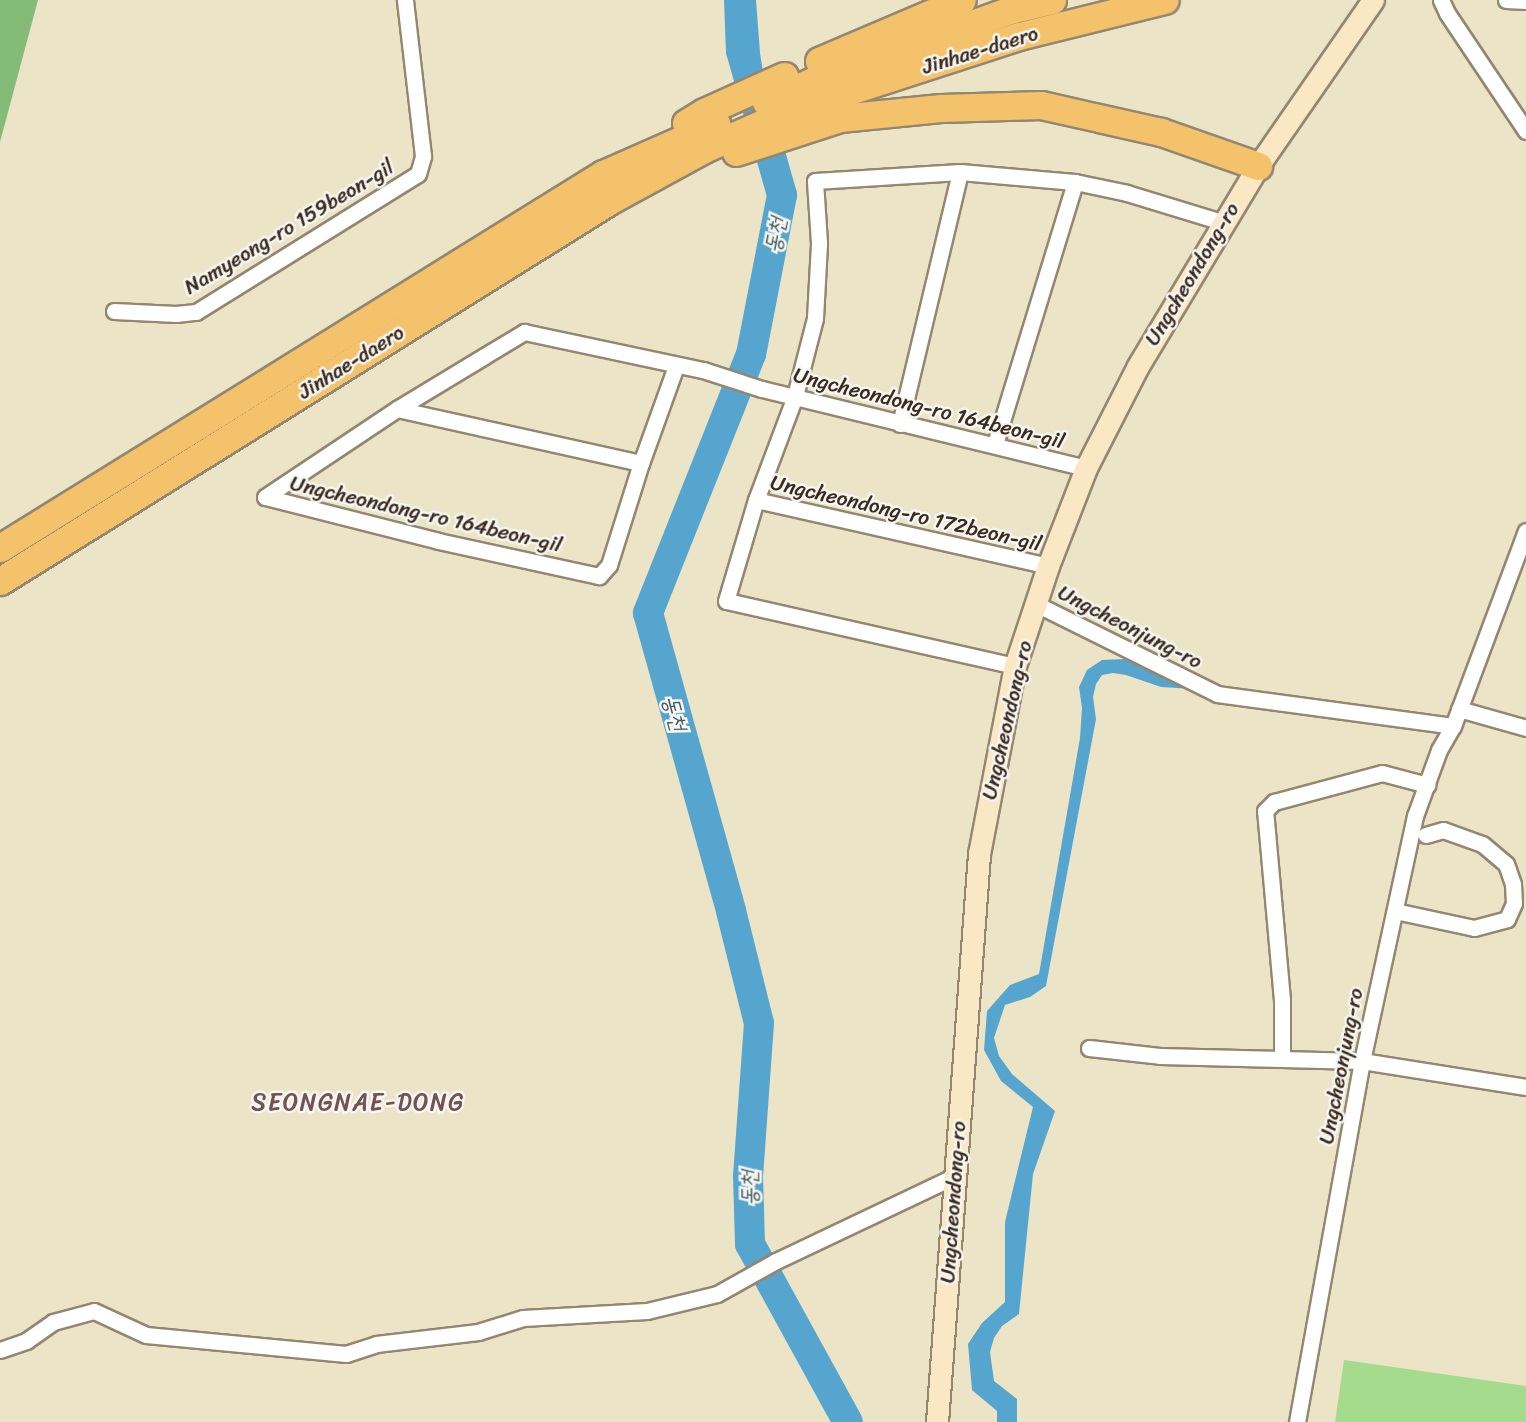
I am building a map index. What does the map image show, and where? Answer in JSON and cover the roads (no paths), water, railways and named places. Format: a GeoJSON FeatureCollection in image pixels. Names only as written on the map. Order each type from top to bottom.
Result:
{"type":"FeatureCollection","features":[{"type":"Feature","properties":{"kind":"highway"},"geometry":{"type":"LineString","coordinates":[[706,138],[810,74],[962,0]]}},
{"type":"Feature","properties":{"kind":"highway","name":"Jinhae-daero"},"geometry":{"type":"LineString","coordinates":[[810,74],[1013,9],[1052,0]]}},
{"type":"Feature","properties":{"kind":"highway","name":"Jinhae-daero"},"geometry":{"type":"LineString","coordinates":[[0,548],[603,174],[1019,36],[1165,0]]}},
{"type":"Feature","properties":{"kind":"highway"},"geometry":{"type":"LineString","coordinates":[[706,138],[791,134],[840,118],[940,108],[1041,105],[1161,132],[1258,166]]}},
{"type":"Feature","properties":{"kind":"highway","name":"Jinhae-daero"},"geometry":{"type":"LineString","coordinates":[[0,581],[609,201],[706,138]]}},
{"type":"Feature","properties":{"kind":"main road","name":"Ungcheondong-ro"},"geometry":{"type":"LineString","coordinates":[[937,1422],[979,854],[1015,666],[1048,566],[1086,468],[1138,366],[1222,222],[1373,0]]}},
{"type":"Feature","properties":{"kind":"street","name":"Namyeong-ro 159beon-gil"},"geometry":{"type":"LineString","coordinates":[[114,311],[176,314],[196,312],[418,174],[423,156],[405,0]]}},
{"type":"Feature","properties":{"kind":"street"},"geometry":{"type":"LineString","coordinates":[[1441,0],[1447,13],[1526,131]]}},
{"type":"Feature","properties":{"kind":"street"},"geometry":{"type":"LineString","coordinates":[[1506,0],[1526,1]]}},
{"type":"Feature","properties":{"kind":"street"},"geometry":{"type":"LineString","coordinates":[[900,424],[960,172],[1075,182],[1127,193],[1222,222]]}},
{"type":"Feature","properties":{"kind":"street","name":"Ungcheondong-ro 172beon-gil"},"geometry":{"type":"LineString","coordinates":[[960,172],[815,181],[819,243],[815,318],[795,396],[756,500],[726,601],[1015,666]]}},
{"type":"Feature","properties":{"kind":"street"},"geometry":{"type":"LineString","coordinates":[[995,444],[1075,182]]}},
{"type":"Feature","properties":{"kind":"street","name":"Ungcheondong-ro 164beon-gil"},"geometry":{"type":"LineString","coordinates":[[676,366],[641,463],[609,565],[599,576],[439,541],[265,497],[397,409],[524,332],[703,370],[762,389],[1086,468]]}},
{"type":"Feature","properties":{"kind":"street"},"geometry":{"type":"LineString","coordinates":[[397,409],[641,463]]}},
{"type":"Feature","properties":{"kind":"street","name":"Ungcheondong-ro 172beon-gil"},"geometry":{"type":"LineString","coordinates":[[756,500],[1048,566]]}},
{"type":"Feature","properties":{"kind":"street","name":"Ungcheonjung-ro"},"geometry":{"type":"LineString","coordinates":[[1297,1422],[1362,1061],[1415,816],[1439,750],[1453,726],[1519,574],[1526,531]]}},
{"type":"Feature","properties":{"kind":"street","name":"Ungcheonjung-ro"},"geometry":{"type":"LineString","coordinates":[[1036,604],[1217,694],[1453,726]]}},
{"type":"Feature","properties":{"kind":"street"},"geometry":{"type":"LineString","coordinates":[[1459,709],[1526,728]]}},
{"type":"Feature","properties":{"kind":"street"},"geometry":{"type":"LineString","coordinates":[[1282,1059],[1282,1000],[1265,811],[1274,802],[1382,773],[1426,785]]}},
{"type":"Feature","properties":{"kind":"street"},"geometry":{"type":"LineString","coordinates":[[1395,911],[1474,928],[1507,919],[1514,903],[1513,884],[1506,864],[1482,844],[1443,830],[1426,835]]}},
{"type":"Feature","properties":{"kind":"street"},"geometry":{"type":"LineString","coordinates":[[1089,1048],[1160,1056],[1362,1061],[1526,1087]]}},
{"type":"Feature","properties":{"kind":"street"},"geometry":{"type":"LineString","coordinates":[[0,1350],[26,1341],[53,1322],[94,1311],[146,1335],[346,1354],[376,1344],[478,1332],[523,1318],[647,1311],[717,1294],[776,1260],[955,1176]]}},
{"type":"Feature","properties":{"kind":"water"},"geometry":{"type":"Polygon","coordinates":[[[739,0],[756,0],[760,53],[782,195],[741,51],[739,0]]]}},
{"type":"Feature","properties":{"kind":"water"},"geometry":{"type":"Polygon","coordinates":[[[1125,659],[1192,689],[1161,687],[1113,673],[1102,675],[1096,684],[1093,697],[1096,719],[1046,986],[1030,997],[1005,1005],[994,1038],[999,1056],[1012,1074],[1055,1111],[1033,1174],[1019,1314],[1002,1326],[994,1338],[990,1352],[994,1381],[1017,1399],[1017,1422],[997,1422],[997,1411],[972,1390],[968,1344],[982,1323],[1005,1302],[1005,1222],[1033,1107],[1001,1081],[984,1050],[987,1011],[1010,985],[1039,974],[1080,738],[1082,708],[1079,687],[1087,670],[1102,660],[1125,659]]]}},
{"type":"Feature","properties":{"kind":"waterway","name":"동천"},"geometry":{"type":"LineString","coordinates":[[739,0],[741,51],[782,195],[751,354],[648,613],[731,911],[759,1023],[748,1176],[750,1244],[848,1422]]}},
{"type":"Feature","properties":{"kind":"district","name":"SEONGNAE-DONG"},"geometry":{"type":"Point","coordinates":[358,1103]}}]}
